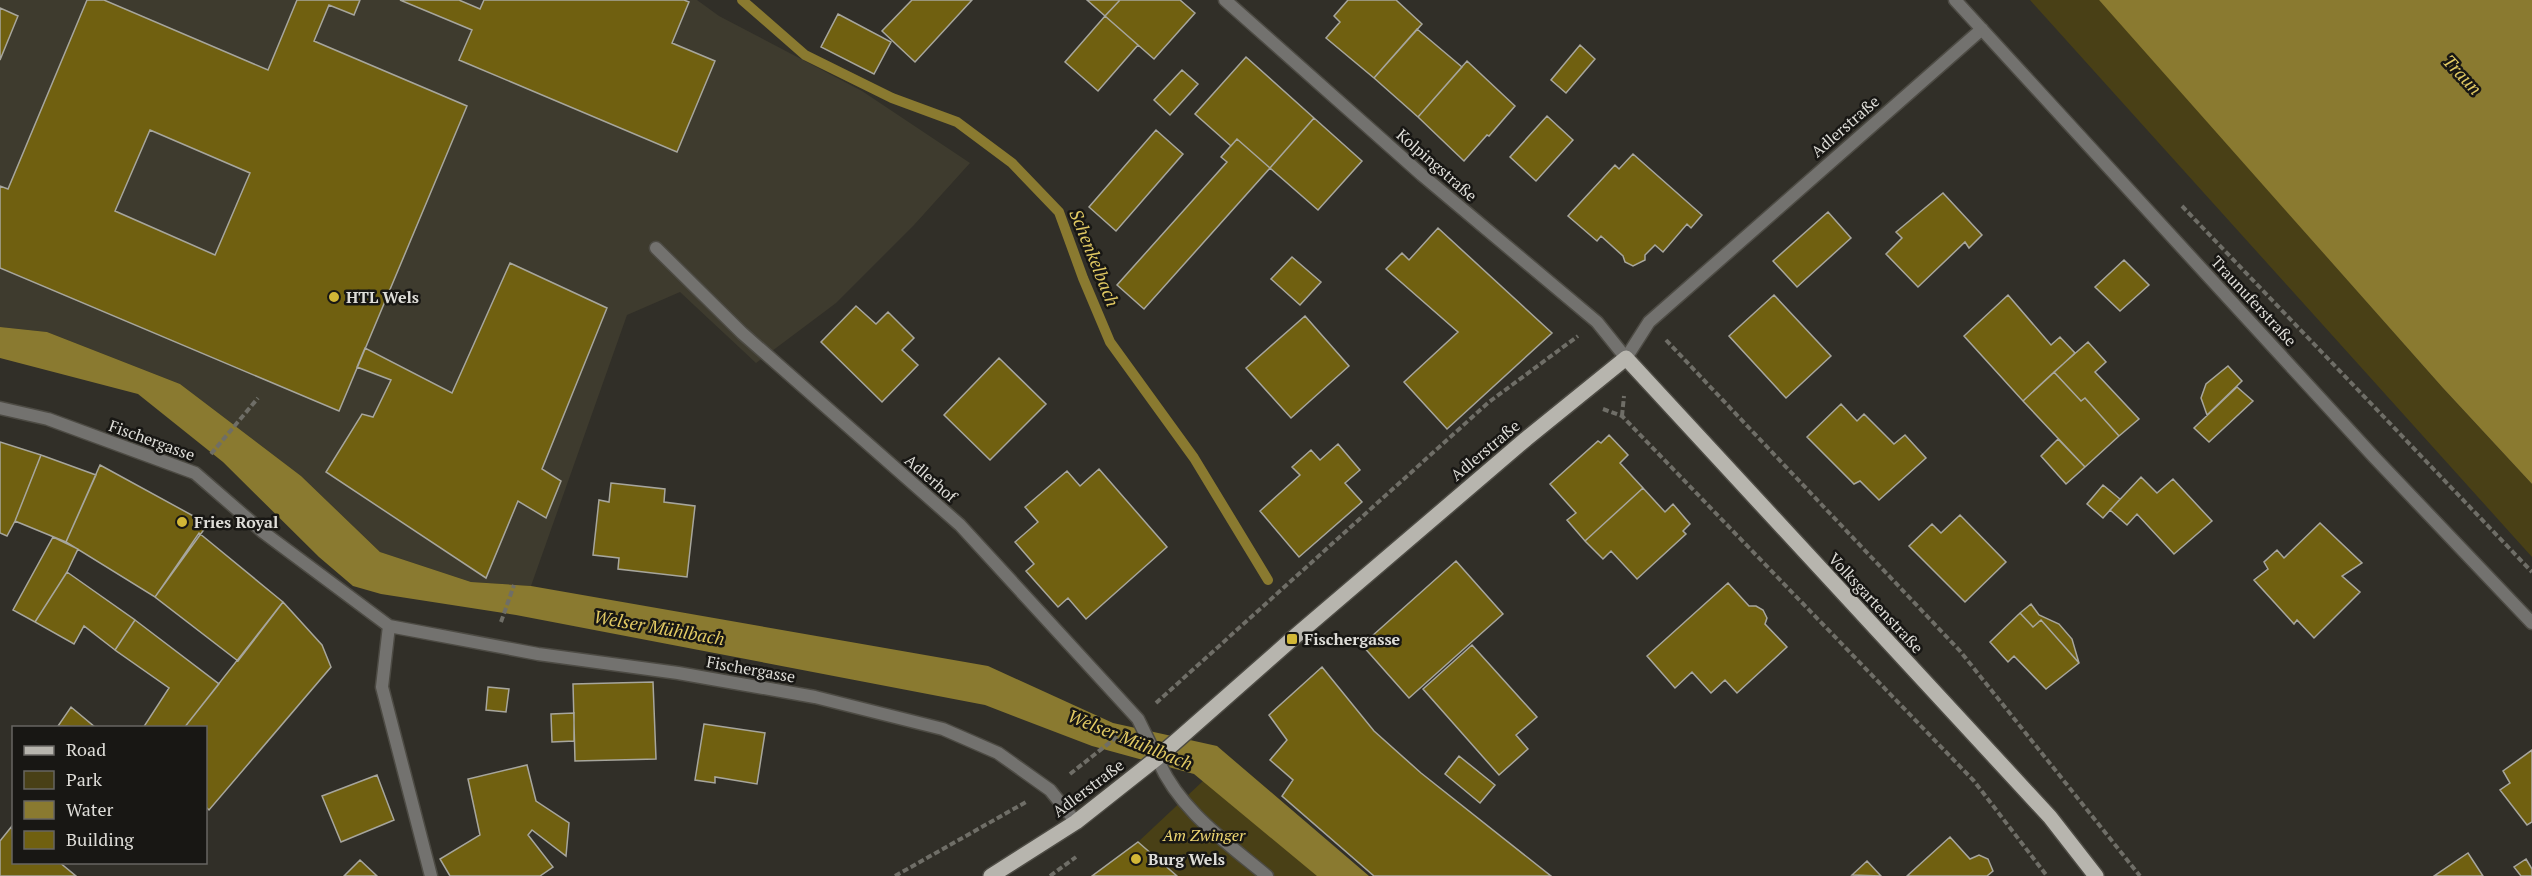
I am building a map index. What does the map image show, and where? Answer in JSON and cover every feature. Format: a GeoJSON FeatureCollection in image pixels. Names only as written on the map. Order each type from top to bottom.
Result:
{"type":"FeatureCollection","features":[{"type":"Feature","properties":{"kind":"main road","name":"Adlerstraße"},"geometry":{"type":"LineString","coordinates":[[991,876],[1076,822],[1182,738],[1310,623],[1626,357]]}},
{"type":"Feature","properties":{"kind":"main road","name":"Volksgartenstraße"},"geometry":{"type":"LineString","coordinates":[[1626,357],[2049,817],[2096,876]]}},
{"type":"Feature","properties":{"kind":"street","name":"Kolpingstraße"},"geometry":{"type":"LineString","coordinates":[[1225,0],[1422,175],[1597,322],[1626,357]]}},
{"type":"Feature","properties":{"kind":"street","name":"Traunuferstraße"},"geometry":{"type":"LineString","coordinates":[[1955,0],[2374,457],[2532,622]]}},
{"type":"Feature","properties":{"kind":"street","name":"Adlerstraße"},"geometry":{"type":"LineString","coordinates":[[1626,357],[1649,322],[1982,29]]}},
{"type":"Feature","properties":{"kind":"street","name":"Adlerhof"},"geometry":{"type":"LineString","coordinates":[[656,248],[742,333],[960,525],[1138,719],[1153,761]]}},
{"type":"Feature","properties":{"kind":"street","name":"Fischergasse"},"geometry":{"type":"LineString","coordinates":[[0,408],[48,419],[195,472],[263,532],[389,626],[538,654],[815,697],[943,729],[998,753],[1050,790],[1076,822]]}},
{"type":"Feature","properties":{"kind":"street"},"geometry":{"type":"LineString","coordinates":[[389,626],[382,687],[431,876]]}},
{"type":"Feature","properties":{"kind":"street"},"geometry":{"type":"LineString","coordinates":[[1153,761],[1202,823],[1267,876]]}},
{"type":"Feature","properties":{"kind":"path"},"geometry":{"type":"LineString","coordinates":[[2175,199],[2532,572]]}},
{"type":"Feature","properties":{"kind":"path"},"geometry":{"type":"LineString","coordinates":[[1138,719],[1489,402],[1597,322]]}},
{"type":"Feature","properties":{"kind":"path"},"geometry":{"type":"LineString","coordinates":[[1649,322],[1960,651],[2140,876]]}},
{"type":"Feature","properties":{"kind":"path"},"geometry":{"type":"LineString","coordinates":[[209,457],[258,398]]}},
{"type":"Feature","properties":{"kind":"path"},"geometry":{"type":"LineString","coordinates":[[1622,416],[1974,781],[2048,876]]}},
{"type":"Feature","properties":{"kind":"path"},"geometry":{"type":"LineString","coordinates":[[502,620],[514,585]]}},
{"type":"Feature","properties":{"kind":"path"},"geometry":{"type":"LineString","coordinates":[[895,876],[1050,790],[1123,732]]}},
{"type":"Feature","properties":{"kind":"shaded area","name":"HTL Wels"},"geometry":{"type":"Polygon","coordinates":[[[0,0],[697,0],[719,16],[862,91],[970,163],[914,225],[836,303],[756,363],[680,292],[627,315],[531,586],[471,582],[380,552],[301,476],[180,384],[47,332],[0,327],[0,0]]]}},
{"type":"Feature","properties":{"kind":"green space"},"geometry":{"type":"Polygon","coordinates":[[[2030,0],[2099,0],[2113,15],[2443,388],[2532,484],[2532,557],[2030,0]]]}},
{"type":"Feature","properties":{"kind":"green space","name":"Am Zwinger"},"geometry":{"type":"Polygon","coordinates":[[[1203,781],[1318,876],[1177,876],[1138,842],[1203,781]]]}},
{"type":"Feature","properties":{"kind":"water","name":"Traun"},"geometry":{"type":"Polygon","coordinates":[[[2099,0],[2532,0],[2532,484],[2443,388],[2099,0]]]}},
{"type":"Feature","properties":{"kind":"water","name":"Welser Mühlbach"},"geometry":{"type":"Polygon","coordinates":[[[0,327],[47,332],[180,384],[301,476],[380,552],[471,582],[531,586],[988,666],[1113,723],[1217,746],[1369,876],[1317,876],[1194,774],[1092,746],[985,705],[516,615],[381,594],[353,586],[319,557],[223,462],[138,394],[0,358],[0,327]]]}},
{"type":"Feature","properties":{"kind":"building","name":"HTL Wels"},"geometry":{"type":"Polygon","coordinates":[[[87,0],[104,0],[268,70],[297,0],[360,0],[354,15],[329,5],[314,41],[467,106],[339,411],[0,268],[0,186],[8,189],[87,0]],[[150,130],[115,211],[215,255],[250,173],[150,130]]]}},
{"type":"Feature","properties":{"kind":"building"},"geometry":{"type":"Polygon","coordinates":[[[400,0],[459,0],[480,9],[484,0],[684,0],[689,2],[672,43],[715,61],[677,152],[459,60],[472,30],[400,0]]]}},
{"type":"Feature","properties":{"kind":"building"},"geometry":{"type":"Polygon","coordinates":[[[912,0],[972,0],[915,62],[882,31],[912,0]]]}},
{"type":"Feature","properties":{"kind":"building"},"geometry":{"type":"Polygon","coordinates":[[[1087,0],[1120,0],[1105,16],[1087,0]]]}},
{"type":"Feature","properties":{"kind":"building"},"geometry":{"type":"Polygon","coordinates":[[[1120,0],[1180,0],[1195,13],[1154,59],[1105,16],[1120,0]]]}},
{"type":"Feature","properties":{"kind":"building"},"geometry":{"type":"Polygon","coordinates":[[[1348,0],[1396,0],[1422,24],[1374,78],[1326,38],[1340,22],[1334,16],[1348,0]]]}},
{"type":"Feature","properties":{"kind":"building"},"geometry":{"type":"Polygon","coordinates":[[[0,8],[18,16],[0,60],[0,8]]]}},
{"type":"Feature","properties":{"kind":"building"},"geometry":{"type":"Polygon","coordinates":[[[838,14],[891,42],[874,74],[821,47],[838,14]]]}},
{"type":"Feature","properties":{"kind":"building"},"geometry":{"type":"Polygon","coordinates":[[[1105,16],[1138,45],[1098,91],[1065,62],[1105,16]]]}},
{"type":"Feature","properties":{"kind":"building"},"geometry":{"type":"Polygon","coordinates":[[[1417,29],[1462,67],[1418,117],[1374,78],[1417,29]]]}},
{"type":"Feature","properties":{"kind":"building"},"geometry":{"type":"Polygon","coordinates":[[[1580,45],[1595,59],[1566,93],[1551,80],[1580,45]]]}},
{"type":"Feature","properties":{"kind":"building"},"geometry":{"type":"Polygon","coordinates":[[[1246,57],[1314,118],[1270,168],[1237,139],[1231,146],[1195,114],[1246,57]]]}},
{"type":"Feature","properties":{"kind":"building"},"geometry":{"type":"Polygon","coordinates":[[[1467,61],[1515,106],[1464,161],[1418,117],[1467,61]]]}},
{"type":"Feature","properties":{"kind":"building"},"geometry":{"type":"Polygon","coordinates":[[[1182,70],[1198,84],[1170,115],[1154,100],[1182,70]]]}},
{"type":"Feature","properties":{"kind":"building"},"geometry":{"type":"Polygon","coordinates":[[[1547,116],[1573,140],[1536,181],[1510,157],[1547,116]]]}},
{"type":"Feature","properties":{"kind":"building"},"geometry":{"type":"Polygon","coordinates":[[[1314,118],[1362,161],[1318,210],[1270,168],[1314,118]]]}},
{"type":"Feature","properties":{"kind":"building"},"geometry":{"type":"Polygon","coordinates":[[[1156,130],[1183,154],[1116,231],[1089,207],[1156,130]]]}},
{"type":"Feature","properties":{"kind":"building"},"geometry":{"type":"Polygon","coordinates":[[[1237,139],[1270,168],[1144,309],[1117,285],[1227,162],[1221,157],[1237,139]]]}},
{"type":"Feature","properties":{"kind":"building"},"geometry":{"type":"Polygon","coordinates":[[[1633,154],[1702,215],[1691,228],[1687,224],[1663,252],[1655,245],[1645,255],[1645,260],[1633,266],[1625,262],[1623,256],[1601,236],[1597,241],[1568,216],[1615,165],[1619,169],[1633,154]]]}},
{"type":"Feature","properties":{"kind":"building"},"geometry":{"type":"Polygon","coordinates":[[[1943,193],[1982,235],[1969,248],[1965,242],[1918,287],[1886,254],[1902,238],[1896,232],[1943,193]]]}},
{"type":"Feature","properties":{"kind":"building"},"geometry":{"type":"Polygon","coordinates":[[[1828,212],[1851,238],[1797,287],[1773,261],[1828,212]]]}},
{"type":"Feature","properties":{"kind":"building"},"geometry":{"type":"Polygon","coordinates":[[[1438,228],[1552,333],[1447,429],[1404,382],[1458,332],[1386,269],[1402,253],[1409,260],[1438,228]]]}},
{"type":"Feature","properties":{"kind":"building"},"geometry":{"type":"Polygon","coordinates":[[[1292,257],[1321,282],[1300,305],[1271,279],[1292,257]]]}},
{"type":"Feature","properties":{"kind":"building"},"geometry":{"type":"Polygon","coordinates":[[[2124,260],[2149,285],[2120,311],[2095,287],[2124,260]]]}},
{"type":"Feature","properties":{"kind":"building"},"geometry":{"type":"Polygon","coordinates":[[[510,263],[607,308],[542,469],[561,481],[546,518],[518,501],[486,578],[326,472],[362,414],[373,417],[391,380],[357,367],[365,348],[452,393],[510,263]]]}},
{"type":"Feature","properties":{"kind":"building"},"geometry":{"type":"Polygon","coordinates":[[[1774,295],[1831,356],[1786,398],[1729,336],[1774,295]]]}},
{"type":"Feature","properties":{"kind":"building"},"geometry":{"type":"Polygon","coordinates":[[[2008,295],[2051,345],[2060,337],[2075,353],[2023,401],[1964,336],[2008,295]]]}},
{"type":"Feature","properties":{"kind":"building"},"geometry":{"type":"Polygon","coordinates":[[[856,306],[876,324],[888,312],[914,338],[902,350],[918,365],[882,402],[821,342],[856,306]]]}},
{"type":"Feature","properties":{"kind":"building"},"geometry":{"type":"Polygon","coordinates":[[[1305,316],[1349,366],[1291,418],[1246,368],[1305,316]]]}},
{"type":"Feature","properties":{"kind":"building"},"geometry":{"type":"Polygon","coordinates":[[[2088,342],[2106,362],[2095,372],[2139,419],[2119,436],[2085,398],[2081,401],[2054,372],[2088,342]]]}},
{"type":"Feature","properties":{"kind":"building"},"geometry":{"type":"Polygon","coordinates":[[[999,358],[1046,404],[990,460],[944,415],[999,358]]]}},
{"type":"Feature","properties":{"kind":"building"},"geometry":{"type":"Polygon","coordinates":[[[2228,366],[2242,381],[2207,415],[2201,398],[2206,384],[2228,366]]]}},
{"type":"Feature","properties":{"kind":"building"},"geometry":{"type":"Polygon","coordinates":[[[2054,372],[2081,401],[2085,398],[2119,436],[2085,467],[2023,401],[2054,372]]]}},
{"type":"Feature","properties":{"kind":"building"},"geometry":{"type":"Polygon","coordinates":[[[2237,387],[2253,401],[2209,442],[2194,428],[2237,387]]]}},
{"type":"Feature","properties":{"kind":"building"},"geometry":{"type":"Polygon","coordinates":[[[1841,404],[1857,421],[1864,414],[1894,444],[1905,435],[1926,458],[1879,500],[1860,481],[1854,484],[1807,437],[1841,404]]]}},
{"type":"Feature","properties":{"kind":"building"},"geometry":{"type":"Polygon","coordinates":[[[1609,435],[1628,455],[1620,463],[1643,488],[1585,541],[1567,520],[1576,513],[1550,484],[1598,441],[1601,443],[1609,435]]]}},
{"type":"Feature","properties":{"kind":"building"},"geometry":{"type":"Polygon","coordinates":[[[2058,439],[2085,467],[2066,484],[2041,456],[2058,439]]]}},
{"type":"Feature","properties":{"kind":"building"},"geometry":{"type":"Polygon","coordinates":[[[0,442],[41,455],[7,536],[0,533],[0,442]]]}},
{"type":"Feature","properties":{"kind":"building"},"geometry":{"type":"Polygon","coordinates":[[[1338,444],[1360,470],[1345,483],[1362,502],[1299,557],[1260,511],[1300,475],[1292,467],[1311,450],[1320,460],[1338,444]]]}},
{"type":"Feature","properties":{"kind":"building"},"geometry":{"type":"Polygon","coordinates":[[[41,455],[96,475],[66,542],[15,521],[41,455]]]}},
{"type":"Feature","properties":{"kind":"building"},"geometry":{"type":"Polygon","coordinates":[[[100,465],[208,524],[155,597],[66,542],[100,465]]]}},
{"type":"Feature","properties":{"kind":"building"},"geometry":{"type":"Polygon","coordinates":[[[1099,469],[1167,547],[1086,619],[1068,598],[1058,607],[1026,571],[1034,564],[1015,542],[1038,522],[1025,507],[1067,471],[1080,486],[1099,469]]]}},
{"type":"Feature","properties":{"kind":"building"},"geometry":{"type":"Polygon","coordinates":[[[2141,477],[2157,493],[2173,479],[2212,521],[2174,554],[2137,514],[2127,525],[2110,510],[2141,477]]]}},
{"type":"Feature","properties":{"kind":"building"},"geometry":{"type":"Polygon","coordinates":[[[611,483],[665,489],[664,502],[695,506],[687,577],[618,569],[619,558],[593,555],[599,500],[609,502],[611,483]]]}},
{"type":"Feature","properties":{"kind":"building"},"geometry":{"type":"Polygon","coordinates":[[[2103,485],[2120,499],[2103,518],[2087,504],[2103,485]]]}},
{"type":"Feature","properties":{"kind":"building"},"geometry":{"type":"Polygon","coordinates":[[[1643,488],[1665,512],[1673,504],[1690,524],[1683,531],[1686,534],[1637,579],[1611,551],[1603,559],[1585,541],[1643,488]]]}},
{"type":"Feature","properties":{"kind":"building"},"geometry":{"type":"Polygon","coordinates":[[[1960,515],[2006,562],[1965,602],[1909,546],[1932,524],[1941,533],[1960,515]]]}},
{"type":"Feature","properties":{"kind":"building"},"geometry":{"type":"Polygon","coordinates":[[[2320,523],[2362,563],[2342,576],[2360,592],[2314,638],[2297,620],[2294,624],[2254,580],[2268,569],[2264,562],[2277,550],[2284,558],[2320,523]]]}},
{"type":"Feature","properties":{"kind":"building"},"geometry":{"type":"Polygon","coordinates":[[[199,533],[283,602],[238,661],[155,597],[199,533]]]}},
{"type":"Feature","properties":{"kind":"building"},"geometry":{"type":"Polygon","coordinates":[[[53,537],[78,549],[67,572],[35,622],[13,610],[53,537]]]}},
{"type":"Feature","properties":{"kind":"building"},"geometry":{"type":"Polygon","coordinates":[[[1456,561],[1503,614],[1409,698],[1362,645],[1456,561]]]}},
{"type":"Feature","properties":{"kind":"building"},"geometry":{"type":"Polygon","coordinates":[[[67,572],[135,620],[115,650],[84,626],[74,644],[35,622],[67,572]]]}},
{"type":"Feature","properties":{"kind":"building"},"geometry":{"type":"Polygon","coordinates":[[[1728,583],[1749,606],[1756,606],[1763,610],[1767,618],[1765,624],[1787,647],[1737,693],[1725,680],[1711,693],[1692,672],[1675,688],[1647,656],[1728,583]]]}},
{"type":"Feature","properties":{"kind":"building"},"geometry":{"type":"Polygon","coordinates":[[[283,602],[322,645],[331,667],[209,810],[207,808],[207,726],[186,726],[283,602]]]}},
{"type":"Feature","properties":{"kind":"building"},"geometry":{"type":"Polygon","coordinates":[[[2031,604],[2039,615],[2059,624],[2072,639],[2079,663],[2041,620],[2033,627],[2020,613],[2031,604]]]}},
{"type":"Feature","properties":{"kind":"building"},"geometry":{"type":"Polygon","coordinates":[[[2020,613],[2033,627],[2041,620],[2079,663],[2046,689],[2014,656],[2008,662],[1990,642],[2020,613]]]}},
{"type":"Feature","properties":{"kind":"building"},"geometry":{"type":"Polygon","coordinates":[[[135,620],[219,684],[186,726],[144,726],[169,688],[115,650],[135,620]]]}},
{"type":"Feature","properties":{"kind":"building"},"geometry":{"type":"Polygon","coordinates":[[[1472,645],[1537,717],[1516,735],[1528,749],[1499,775],[1423,689],[1472,645]]]}},
{"type":"Feature","properties":{"kind":"building"},"geometry":{"type":"Polygon","coordinates":[[[1322,667],[1374,731],[1421,773],[1551,876],[1374,876],[1282,796],[1293,780],[1270,760],[1287,740],[1269,715],[1322,667]]]}},
{"type":"Feature","properties":{"kind":"building"},"geometry":{"type":"Polygon","coordinates":[[[653,682],[656,759],[575,761],[573,684],[653,682]]]}},
{"type":"Feature","properties":{"kind":"building"},"geometry":{"type":"Polygon","coordinates":[[[488,687],[509,689],[506,712],[486,710],[488,687]]]}},
{"type":"Feature","properties":{"kind":"building"},"geometry":{"type":"Polygon","coordinates":[[[71,707],[94,726],[58,726],[71,707]]]}},
{"type":"Feature","properties":{"kind":"building"},"geometry":{"type":"Polygon","coordinates":[[[574,713],[574,741],[552,742],[551,714],[574,713]]]}},
{"type":"Feature","properties":{"kind":"building"},"geometry":{"type":"Polygon","coordinates":[[[704,724],[765,733],[757,784],[715,777],[715,783],[695,780],[704,724]]]}},
{"type":"Feature","properties":{"kind":"building"},"geometry":{"type":"Polygon","coordinates":[[[2532,750],[2532,822],[2527,825],[2500,790],[2510,783],[2503,771],[2532,750]]]}},
{"type":"Feature","properties":{"kind":"building"},"geometry":{"type":"Polygon","coordinates":[[[1459,756],[1495,785],[1480,803],[1445,774],[1459,756]]]}},
{"type":"Feature","properties":{"kind":"building"},"geometry":{"type":"Polygon","coordinates":[[[527,765],[536,801],[569,823],[566,856],[532,830],[528,835],[553,867],[540,876],[450,876],[440,859],[480,835],[468,779],[527,765]]]}},
{"type":"Feature","properties":{"kind":"building"},"geometry":{"type":"Polygon","coordinates":[[[377,775],[394,820],[341,842],[322,796],[377,775]]]}},
{"type":"Feature","properties":{"kind":"building"},"geometry":{"type":"Polygon","coordinates":[[[12,826],[12,864],[61,864],[76,876],[0,876],[0,841],[12,826]]]}},
{"type":"Feature","properties":{"kind":"building"},"geometry":{"type":"Polygon","coordinates":[[[1950,837],[1970,859],[1979,855],[1988,859],[1993,871],[1987,876],[1907,876],[1950,837]]]}},
{"type":"Feature","properties":{"kind":"building","name":"Burg Wels"},"geometry":{"type":"Polygon","coordinates":[[[1138,842],[1177,876],[1092,876],[1138,842]]]}},
{"type":"Feature","properties":{"kind":"building"},"geometry":{"type":"Polygon","coordinates":[[[2468,853],[2483,876],[2434,876],[2468,853]]]}},
{"type":"Feature","properties":{"kind":"building"},"geometry":{"type":"Polygon","coordinates":[[[2526,859],[2532,869],[2532,876],[2521,876],[2514,867],[2526,859]]]}},
{"type":"Feature","properties":{"kind":"building"},"geometry":{"type":"Polygon","coordinates":[[[360,860],[377,876],[344,876],[360,860]]]}},
{"type":"Feature","properties":{"kind":"building"},"geometry":{"type":"Polygon","coordinates":[[[1867,861],[1881,876],[1852,875],[1867,861]]]}},
{"type":"Feature","properties":{"kind":"waterway","name":"Schenkelbach"},"geometry":{"type":"LineString","coordinates":[[742,0],[805,55],[892,98],[957,122],[1012,163],[1059,212],[1110,342],[1194,458],[1268,580]]}},
{"type":"Feature","properties":{"kind":"place","name":"HTL Wels"},"geometry":{"type":"Point","coordinates":[334,297]}},
{"type":"Feature","properties":{"kind":"place","name":"Fries Royal"},"geometry":{"type":"Point","coordinates":[182,522]}},
{"type":"Feature","properties":{"kind":"place","name":"Fischergasse"},"geometry":{"type":"Point","coordinates":[1292,639]}},
{"type":"Feature","properties":{"kind":"place","name":"Burg Wels"},"geometry":{"type":"Point","coordinates":[1136,859]}}]}
